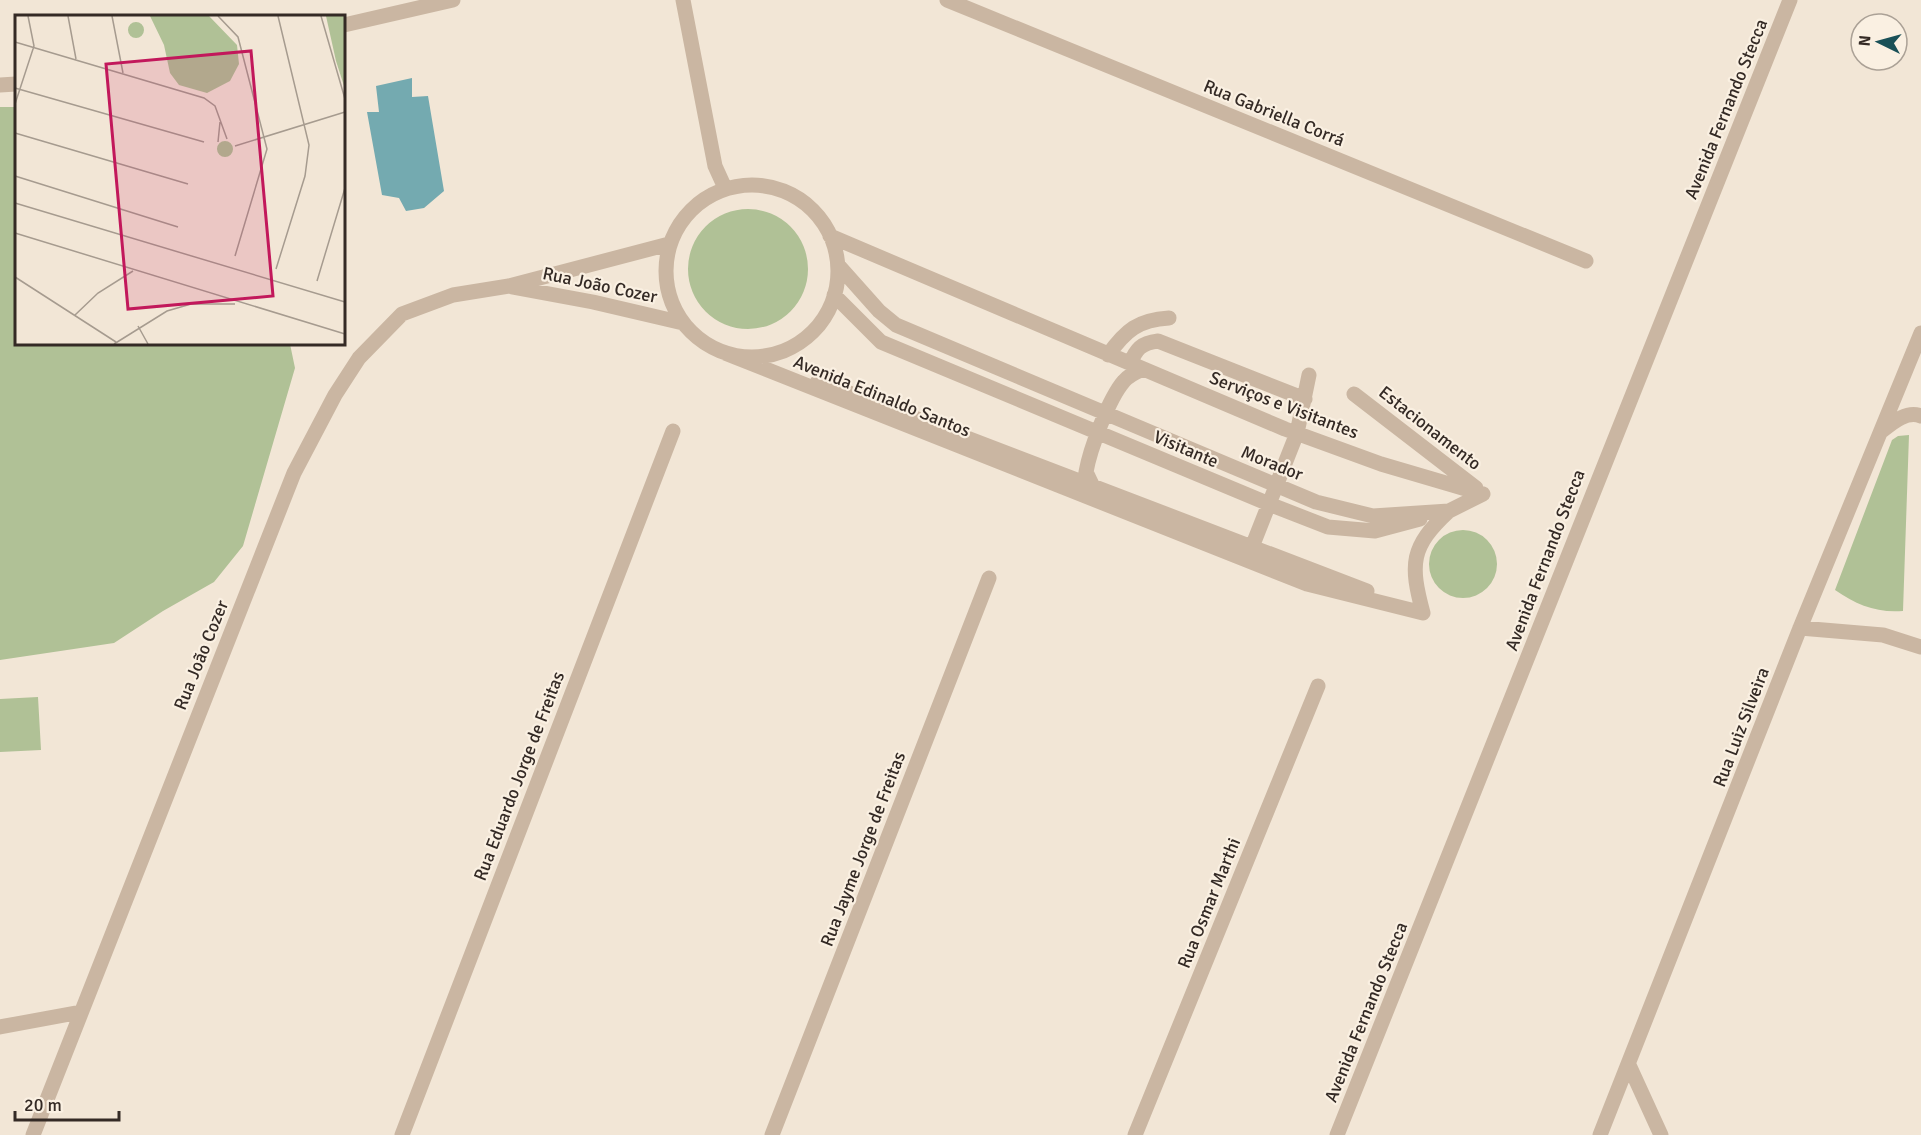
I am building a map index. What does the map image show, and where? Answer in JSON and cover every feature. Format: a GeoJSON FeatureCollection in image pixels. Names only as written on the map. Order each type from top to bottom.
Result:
{"type":"FeatureCollection","features":[{"type":"Feature","properties":{"kind":"street"},"geometry":{"type":"LineString","coordinates":[[345,25],[453,0]]}},
{"type":"Feature","properties":{"kind":"street"},"geometry":{"type":"LineString","coordinates":[[683,0],[715,166],[725,189]]}},
{"type":"Feature","properties":{"kind":"street","name":"Rua Gabriella Corrá"},"geometry":{"type":"LineString","coordinates":[[947,0],[1586,261]]}},
{"type":"Feature","properties":{"kind":"street","name":"Avenida Fernando Stecca"},"geometry":{"type":"LineString","coordinates":[[1337,1135],[1790,0]]}},
{"type":"Feature","properties":{"kind":"street"},"geometry":{"type":"LineString","coordinates":[[0,85],[15,84]]}},
{"type":"Feature","properties":{"kind":"street","name":"Avenida Edinaldo Santos"},"geometry":{"type":"LineString","coordinates":[[759,357],[792,348],[819,326],[834,295],[838,266],[830,236],[819,217],[805,202],[787,192],[766,185],[745,184],[706,197],[690,210],[678,226],[669,244],[665,264],[666,285],[672,305],[694,336],[724,353],[1028,468]]}},
{"type":"Feature","properties":{"kind":"street","name":"Serviços e Visitantes"},"geometry":{"type":"LineString","coordinates":[[830,236],[1297,434],[1381,464],[1483,494]]}},
{"type":"Feature","properties":{"kind":"street","name":"Rua João Cozer"},"geometry":{"type":"LineString","coordinates":[[33,1135],[294,473],[335,395],[359,358],[402,315],[453,295],[509,286],[669,244]]}},
{"type":"Feature","properties":{"kind":"street","name":"Avenida Edinaldo Santos"},"geometry":{"type":"LineString","coordinates":[[838,266],[879,311],[896,325],[1055,393]]}},
{"type":"Feature","properties":{"kind":"street","name":"Rua João Cozer"},"geometry":{"type":"LineString","coordinates":[[509,286],[593,302],[683,323]]}},
{"type":"Feature","properties":{"kind":"street","name":"Visitante"},"geometry":{"type":"LineString","coordinates":[[834,295],[881,342],[1269,504],[1328,526],[1376,531],[1449,511]]}},
{"type":"Feature","properties":{"kind":"street"},"geometry":{"type":"LineString","coordinates":[[1108,355],[1127,331],[1149,320],[1168,318]]}},
{"type":"Feature","properties":{"kind":"street","name":"Rua Luiz Silveira"},"geometry":{"type":"LineString","coordinates":[[1600,1135],[1800,628],[1921,333]]}},
{"type":"Feature","properties":{"kind":"street"},"geometry":{"type":"LineString","coordinates":[[1104,504],[1091,486],[1086,472],[1098,433],[1116,391],[1136,367],[1135,350],[1146,342],[1158,341],[1305,399]]}},
{"type":"Feature","properties":{"kind":"street","name":"Avenida Edinaldo Santos"},"geometry":{"type":"LineString","coordinates":[[724,353],[759,357],[1028,468]]}},
{"type":"Feature","properties":{"kind":"street"},"geometry":{"type":"LineString","coordinates":[[1252,547],[1297,434],[1310,375]]}},
{"type":"Feature","properties":{"kind":"street","name":"Morador"},"geometry":{"type":"LineString","coordinates":[[1055,393],[1276,487],[1316,502],[1373,516],[1449,511],[1483,494]]}},
{"type":"Feature","properties":{"kind":"street","name":"Estacionamento"},"geometry":{"type":"LineString","coordinates":[[1354,394],[1483,494]]}},
{"type":"Feature","properties":{"kind":"street"},"geometry":{"type":"LineString","coordinates":[[1880,433],[1897,419],[1916,414],[1921,416]]}},
{"type":"Feature","properties":{"kind":"street","name":"Rua Eduardo Jorge de Freitas"},"geometry":{"type":"LineString","coordinates":[[402,1135],[673,431]]}},
{"type":"Feature","properties":{"kind":"street"},"geometry":{"type":"LineString","coordinates":[[1028,468],[1091,486],[1423,612]]}},
{"type":"Feature","properties":{"kind":"street"},"geometry":{"type":"LineString","coordinates":[[1028,468],[1104,504],[1307,584],[1423,612]]}},
{"type":"Feature","properties":{"kind":"street"},"geometry":{"type":"LineString","coordinates":[[1423,612],[1414,583],[1414,565],[1418,545],[1430,528],[1449,511]]}},
{"type":"Feature","properties":{"kind":"street","name":"Rua Jayme Jorge de Freitas"},"geometry":{"type":"LineString","coordinates":[[772,1135],[990,578]]}},
{"type":"Feature","properties":{"kind":"street"},"geometry":{"type":"LineString","coordinates":[[1800,628],[1883,635],[1921,646]]}},
{"type":"Feature","properties":{"kind":"street","name":"Rua Osmar Marthi"},"geometry":{"type":"LineString","coordinates":[[1135,1135],[1318,686]]}},
{"type":"Feature","properties":{"kind":"street"},"geometry":{"type":"LineString","coordinates":[[0,1027],[81,1012]]}},
{"type":"Feature","properties":{"kind":"street"},"geometry":{"type":"LineString","coordinates":[[1629,1065],[1661,1135]]}},
{"type":"Feature","properties":{"kind":"green space"},"geometry":{"type":"Polygon","coordinates":[[[0,107],[15,107],[15,345],[290,345],[295,368],[243,546],[214,582],[163,611],[114,643],[0,660],[0,107]]]}},
{"type":"Feature","properties":{"kind":"green space"},"geometry":{"type":"Polygon","coordinates":[[[748,209],[771,214],[790,227],[803,246],[808,269],[803,292],[790,311],[771,324],[748,329],[725,324],[706,311],[693,292],[688,269],[693,246],[706,227],[725,214],[748,209]]]}},
{"type":"Feature","properties":{"kind":"green space"},"geometry":{"type":"Polygon","coordinates":[[[1909,435],[1903,611],[1884,611],[1859,604],[1835,590],[1892,440],[1898,436],[1909,435]]]}},
{"type":"Feature","properties":{"kind":"green space"},"geometry":{"type":"Polygon","coordinates":[[[1456,530],[1470,530],[1482,535],[1492,545],[1497,564],[1492,583],[1482,593],[1470,598],[1456,598],[1444,593],[1434,583],[1429,571],[1429,557],[1434,545],[1444,535],[1456,530]]]}},
{"type":"Feature","properties":{"kind":"green space"},"geometry":{"type":"Polygon","coordinates":[[[38,697],[41,750],[0,752],[0,699],[38,697]]]}},
{"type":"Feature","properties":{"kind":"water"},"geometry":{"type":"Polygon","coordinates":[[[412,78],[412,97],[428,96],[444,191],[424,208],[406,211],[399,198],[382,195],[367,112],[379,112],[376,86],[412,78]]]}}]}
